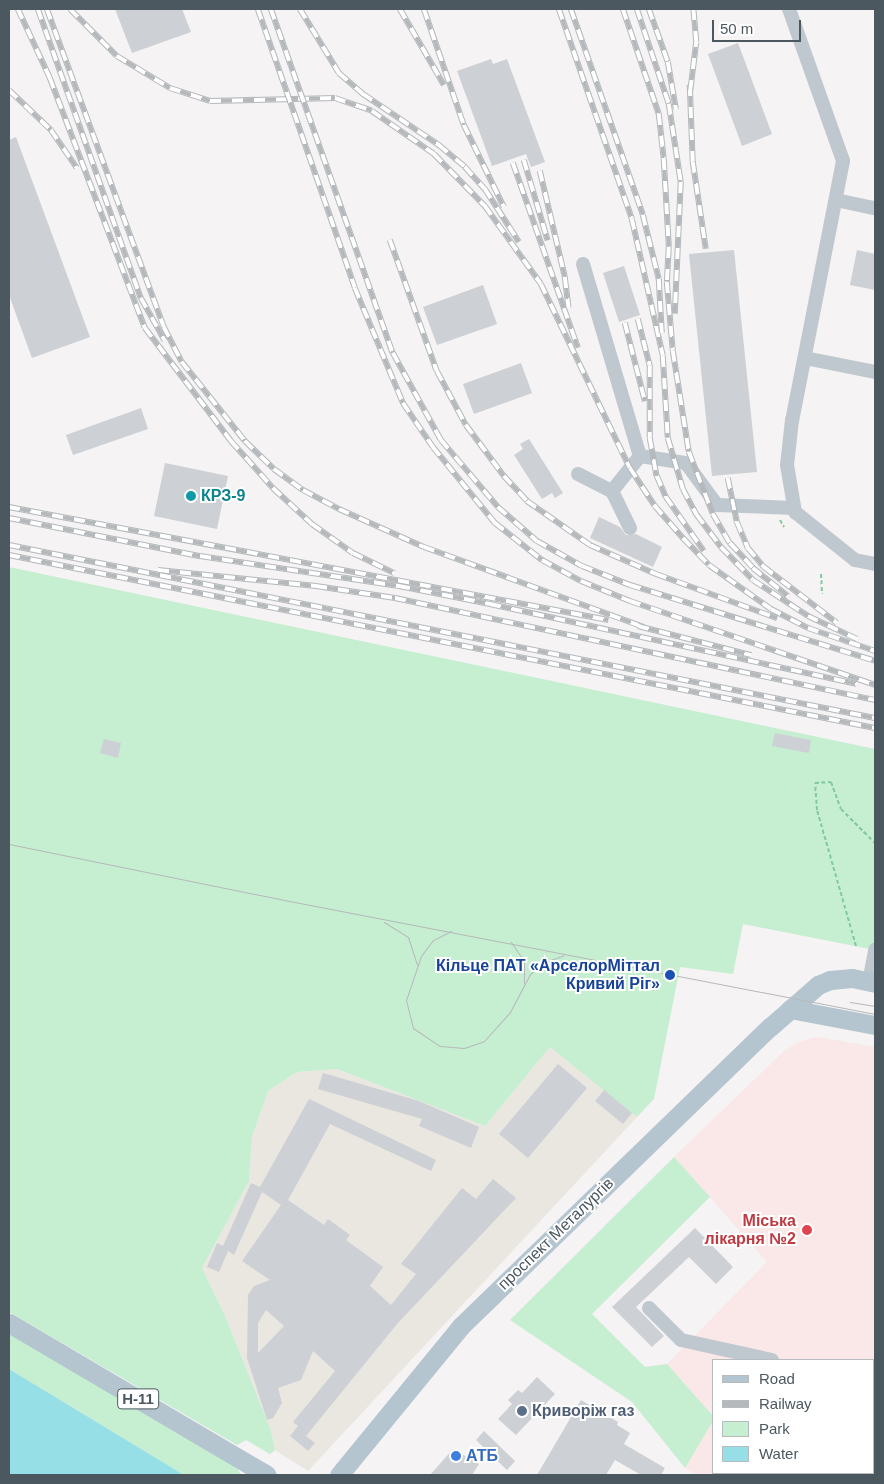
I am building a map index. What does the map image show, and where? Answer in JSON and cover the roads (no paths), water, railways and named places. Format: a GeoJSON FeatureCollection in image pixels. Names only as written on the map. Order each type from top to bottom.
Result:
{"type":"FeatureCollection","features":[{"type":"Feature","properties":{"kind":"main road","name":"проспект Металургів"},"geometry":{"type":"LineString","coordinates":[[339,1475],[421,1371],[461,1326],[790,1009],[818,985],[830,980],[872,982]]}},
{"type":"Feature","properties":{"kind":"main road"},"geometry":{"type":"LineString","coordinates":[[790,1009],[875,1025]]}},
{"type":"Feature","properties":{"kind":"main road","name":"Н-11"},"geometry":{"type":"LineString","coordinates":[[9,1323],[267,1475]]}},
{"type":"Feature","properties":{"kind":"street"},"geometry":{"type":"LineString","coordinates":[[790,9],[843,161],[792,420],[787,465],[794,508]]}},
{"type":"Feature","properties":{"kind":"street"},"geometry":{"type":"LineString","coordinates":[[836,200],[875,208]]}},
{"type":"Feature","properties":{"kind":"street"},"geometry":{"type":"LineString","coordinates":[[583,264],[640,456]]}},
{"type":"Feature","properties":{"kind":"street"},"geometry":{"type":"LineString","coordinates":[[805,358],[875,372]]}},
{"type":"Feature","properties":{"kind":"street"},"geometry":{"type":"LineString","coordinates":[[612,491],[640,456]]}},
{"type":"Feature","properties":{"kind":"street"},"geometry":{"type":"LineString","coordinates":[[640,456],[686,464],[718,505],[794,508],[856,560],[875,564]]}},
{"type":"Feature","properties":{"kind":"street"},"geometry":{"type":"LineString","coordinates":[[578,474],[612,491],[630,528]]}},
{"type":"Feature","properties":{"kind":"street"},"geometry":{"type":"LineString","coordinates":[[872,982],[875,950]]}},
{"type":"Feature","properties":{"kind":"street"},"geometry":{"type":"LineString","coordinates":[[649,1308],[681,1340],[767,1359]]}},
{"type":"Feature","properties":{"kind":"water"},"geometry":{"type":"Polygon","coordinates":[[[9,1369],[184,1475],[9,1475],[9,1369]]]}},
{"type":"Feature","properties":{"kind":"tram line"},"geometry":{"type":"LineString","coordinates":[[9,844],[279,899],[875,1014]]}},
{"type":"Feature","properties":{"kind":"tram line"},"geometry":{"type":"LineString","coordinates":[[384,922],[408,937],[417,965]]}},
{"type":"Feature","properties":{"kind":"tram line"},"geometry":{"type":"LineString","coordinates":[[451,931],[433,940],[421,956],[406,1000],[413,1028],[440,1046],[464,1048],[484,1041],[510,1012],[530,974],[545,962],[564,955]]}},
{"type":"Feature","properties":{"kind":"tram line"},"geometry":{"type":"LineString","coordinates":[[511,942],[524,961],[524,983]]}},
{"type":"Feature","properties":{"kind":"tram line"},"geometry":{"type":"LineString","coordinates":[[850,1002],[875,1006]]}},
{"type":"Feature","properties":{"kind":"railway"},"geometry":{"type":"LineString","coordinates":[[18,9],[50,78],[145,328],[231,441],[273,488],[312,524],[353,553],[394,573]]}},
{"type":"Feature","properties":{"kind":"railway"},"geometry":{"type":"LineString","coordinates":[[38,9],[141,298],[165,341]]}},
{"type":"Feature","properties":{"kind":"railway"},"geometry":{"type":"LineString","coordinates":[[47,9],[164,327],[182,362],[245,441],[274,469],[303,490],[339,509],[424,547],[644,627]]}},
{"type":"Feature","properties":{"kind":"railway"},"geometry":{"type":"LineString","coordinates":[[70,9],[117,56],[170,88],[210,101],[335,98],[372,111],[434,154],[485,206],[541,284],[630,468],[655,506],[683,538],[709,565],[771,609],[808,628],[875,651]]}},
{"type":"Feature","properties":{"kind":"railway"},"geometry":{"type":"LineString","coordinates":[[258,9],[355,288],[403,403],[433,447],[495,523],[542,560],[581,581],[630,601],[875,685]]}},
{"type":"Feature","properties":{"kind":"railway"},"geometry":{"type":"LineString","coordinates":[[271,9],[393,353],[441,440],[498,507],[537,541],[582,566],[630,585],[875,661]]}},
{"type":"Feature","properties":{"kind":"railway"},"geometry":{"type":"LineString","coordinates":[[300,9],[339,73],[363,94],[439,145],[465,167],[485,189],[519,242]]}},
{"type":"Feature","properties":{"kind":"railway"},"geometry":{"type":"LineString","coordinates":[[400,9],[444,85]]}},
{"type":"Feature","properties":{"kind":"railway"},"geometry":{"type":"LineString","coordinates":[[424,9],[464,125],[504,207]]}},
{"type":"Feature","properties":{"kind":"railway"},"geometry":{"type":"LineString","coordinates":[[559,9],[632,219],[663,356],[668,438],[683,489],[697,515],[721,547],[753,580],[808,616],[857,639]]}},
{"type":"Feature","properties":{"kind":"railway"},"geometry":{"type":"LineString","coordinates":[[571,9],[643,215],[659,279],[662,333]]}},
{"type":"Feature","properties":{"kind":"railway"},"geometry":{"type":"LineString","coordinates":[[623,9],[659,114],[664,159],[669,247],[667,282],[673,351],[689,452],[713,514],[730,543],[753,568],[788,596]]}},
{"type":"Feature","properties":{"kind":"railway"},"geometry":{"type":"LineString","coordinates":[[637,9],[669,104],[681,182],[675,314]]}},
{"type":"Feature","properties":{"kind":"railway"},"geometry":{"type":"LineString","coordinates":[[649,9],[668,62],[676,109]]}},
{"type":"Feature","properties":{"kind":"railway"},"geometry":{"type":"LineString","coordinates":[[690,91],[696,42],[693,9]]}},
{"type":"Feature","properties":{"kind":"railway"},"geometry":{"type":"LineString","coordinates":[[690,85],[693,162],[706,249]]}},
{"type":"Feature","properties":{"kind":"railway"},"geometry":{"type":"LineString","coordinates":[[9,90],[51,130],[77,168]]}},
{"type":"Feature","properties":{"kind":"railway"},"geometry":{"type":"LineString","coordinates":[[524,160],[548,241]]}},
{"type":"Feature","properties":{"kind":"railway"},"geometry":{"type":"LineString","coordinates":[[513,163],[578,348]]}},
{"type":"Feature","properties":{"kind":"railway"},"geometry":{"type":"LineString","coordinates":[[540,171],[565,277],[569,308]]}},
{"type":"Feature","properties":{"kind":"railway"},"geometry":{"type":"LineString","coordinates":[[390,240],[437,371],[466,425],[504,476],[527,501],[590,545],[656,574],[777,618]]}},
{"type":"Feature","properties":{"kind":"railway"},"geometry":{"type":"LineString","coordinates":[[638,319],[650,366],[650,438],[657,476],[666,497],[704,551]]}},
{"type":"Feature","properties":{"kind":"railway"},"geometry":{"type":"LineString","coordinates":[[625,323],[645,401]]}},
{"type":"Feature","properties":{"kind":"railway"},"geometry":{"type":"LineString","coordinates":[[728,478],[737,522],[748,548],[764,567],[837,623]]}},
{"type":"Feature","properties":{"kind":"railway"},"geometry":{"type":"LineString","coordinates":[[9,507],[608,620]]}},
{"type":"Feature","properties":{"kind":"railway"},"geometry":{"type":"LineString","coordinates":[[9,518],[200,556],[399,586],[856,684]]}},
{"type":"Feature","properties":{"kind":"railway"},"geometry":{"type":"LineString","coordinates":[[9,545],[875,718]]}},
{"type":"Feature","properties":{"kind":"railway"},"geometry":{"type":"LineString","coordinates":[[9,555],[875,728]]}},
{"type":"Feature","properties":{"kind":"railway"},"geometry":{"type":"LineString","coordinates":[[158,570],[316,586],[395,598],[875,700]]}},
{"type":"Feature","properties":{"kind":"railway"},"geometry":{"type":"LineString","coordinates":[[638,626],[751,655]]}},
{"type":"Feature","properties":{"kind":"place","name":"КРЗ-9"},"geometry":{"type":"Point","coordinates":[191,496]}},
{"type":"Feature","properties":{"kind":"place","name":"Кільце ПАТ «АрселорМіттал Кривий Ріг»"},"geometry":{"type":"Point","coordinates":[670,975]}},
{"type":"Feature","properties":{"kind":"place","name":"Міська лікарня №2"},"geometry":{"type":"Point","coordinates":[807,1230]}},
{"type":"Feature","properties":{"kind":"place","name":"Криворіж газ"},"geometry":{"type":"Point","coordinates":[522,1411]}},
{"type":"Feature","properties":{"kind":"place","name":"АТБ"},"geometry":{"type":"Point","coordinates":[456,1456]}}]}
